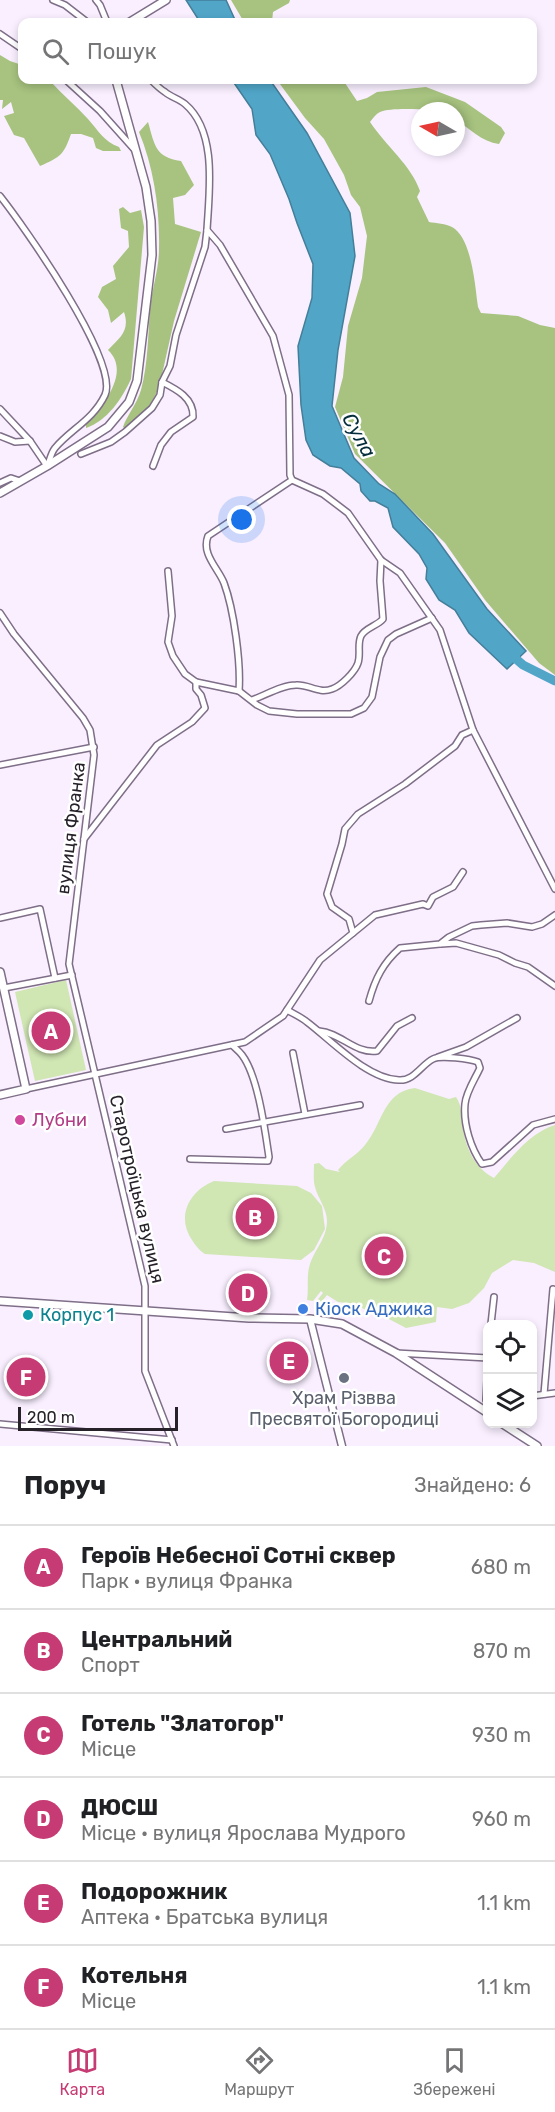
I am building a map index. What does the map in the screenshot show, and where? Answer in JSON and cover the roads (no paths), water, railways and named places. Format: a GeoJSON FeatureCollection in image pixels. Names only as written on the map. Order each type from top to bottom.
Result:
{"type":"FeatureCollection","features":[{"type":"Feature","properties":{"kind":"main road"},"geometry":{"type":"LineString","coordinates":[[137,18],[164,2]]}},
{"type":"Feature","properties":{"kind":"main road"},"geometry":{"type":"LineString","coordinates":[[0,494],[47,466],[116,419],[129,402],[137,381],[152,255],[152,236],[146,187],[117,84]]}},
{"type":"Feature","properties":{"kind":"main road"},"geometry":{"type":"LineString","coordinates":[[0,972],[26,1089],[0,1095]]}},
{"type":"Feature","properties":{"kind":"main road"},"geometry":{"type":"LineString","coordinates":[[0,1301],[249,1318],[310,1318],[342,1324],[396,1353],[483,1410]]}},
{"type":"Feature","properties":{"kind":"main road"},"geometry":{"type":"LineString","coordinates":[[509,1428],[537,1446]]}},
{"type":"Feature","properties":{"kind":"street"},"geometry":{"type":"LineString","coordinates":[[53,0],[65,5],[82,18]]}},
{"type":"Feature","properties":{"kind":"street"},"geometry":{"type":"LineString","coordinates":[[100,2],[106,18]]}},
{"type":"Feature","properties":{"kind":"street"},"geometry":{"type":"LineString","coordinates":[[0,34],[18,46]]}},
{"type":"Feature","properties":{"kind":"street"},"geometry":{"type":"LineString","coordinates":[[70,84],[108,119],[137,153]]}},
{"type":"Feature","properties":{"kind":"street"},"geometry":{"type":"LineString","coordinates":[[81,454],[111,442],[133,426],[152,408],[160,395],[162,382],[170,366],[177,335],[205,247],[209,190],[206,140],[192,111],[185,103],[165,93],[155,84]]}},
{"type":"Feature","properties":{"kind":"street"},"geometry":{"type":"LineString","coordinates":[[0,196],[33,240],[94,341],[105,375],[106,393],[98,407],[82,425],[57,446],[47,466],[30,441],[0,410]]}},
{"type":"Feature","properties":{"kind":"street"},"geometry":{"type":"LineString","coordinates":[[207,230],[220,245],[273,336],[289,395],[288,468],[292,480],[323,495],[341,507],[357,524],[381,560],[400,573],[440,630],[473,730],[555,889]]}},
{"type":"Feature","properties":{"kind":"street"},"geometry":{"type":"LineString","coordinates":[[153,466],[161,445],[171,432],[193,417],[193,411],[186,399],[176,389],[162,382]]}},
{"type":"Feature","properties":{"kind":"street"},"geometry":{"type":"LineString","coordinates":[[0,436],[15,442],[30,441]]}},
{"type":"Feature","properties":{"kind":"street"},"geometry":{"type":"LineString","coordinates":[[0,483],[11,478],[20,481]]}},
{"type":"Feature","properties":{"kind":"street"},"geometry":{"type":"LineString","coordinates":[[239,691],[238,651],[226,592],[207,551],[206,541],[208,536],[292,480]]}},
{"type":"Feature","properties":{"kind":"street"},"geometry":{"type":"LineString","coordinates":[[252,700],[293,685],[303,685],[322,691],[332,689],[346,678],[357,666],[361,636],[383,619],[381,560]]}},
{"type":"Feature","properties":{"kind":"street"},"geometry":{"type":"LineString","coordinates":[[168,571],[172,616],[168,642],[173,656],[185,674],[196,682],[239,691],[269,711],[297,714],[358,712],[369,703],[375,690],[378,667],[388,640],[432,618]]}},
{"type":"Feature","properties":{"kind":"street","name":"вулиця Франка"},"geometry":{"type":"LineString","coordinates":[[0,613],[14,634],[83,718],[90,730],[94,747],[69,964],[96,1073]]}},
{"type":"Feature","properties":{"kind":"street"},"geometry":{"type":"LineString","coordinates":[[84,839],[157,745],[192,722],[205,708],[201,694],[196,689],[196,682]]}},
{"type":"Feature","properties":{"kind":"street"},"geometry":{"type":"LineString","coordinates":[[354,933],[350,919],[332,907],[327,894],[345,829],[358,813],[405,784],[455,746],[462,735],[473,730]]}},
{"type":"Feature","properties":{"kind":"street"},"geometry":{"type":"LineString","coordinates":[[0,765],[94,747]]}},
{"type":"Feature","properties":{"kind":"street"},"geometry":{"type":"LineString","coordinates":[[26,1089],[245,1042],[278,1020],[320,960],[375,915],[423,904],[428,906],[433,897],[453,887],[463,872]]}},
{"type":"Feature","properties":{"kind":"street"},"geometry":{"type":"LineString","coordinates":[[0,918],[40,909],[55,978]]}},
{"type":"Feature","properties":{"kind":"street"},"geometry":{"type":"LineString","coordinates":[[440,944],[472,926],[507,924],[532,927],[542,924],[555,915]]}},
{"type":"Feature","properties":{"kind":"street"},"geometry":{"type":"LineString","coordinates":[[369,1001],[375,980],[383,966],[400,948],[440,944],[456,943],[499,955],[528,967],[555,986]]}},
{"type":"Feature","properties":{"kind":"street"},"geometry":{"type":"LineString","coordinates":[[2,989],[72,975]]}},
{"type":"Feature","properties":{"kind":"street"},"geometry":{"type":"LineString","coordinates":[[287,1010],[304,1019],[365,1068],[382,1077],[399,1080],[408,1079],[434,1059],[466,1047],[517,1018]]}},
{"type":"Feature","properties":{"kind":"street"},"geometry":{"type":"LineString","coordinates":[[319,1031],[330,1032],[363,1050],[377,1051],[397,1026],[412,1018]]}},
{"type":"Feature","properties":{"kind":"street"},"geometry":{"type":"LineString","coordinates":[[190,1159],[268,1161],[263,1121],[253,1079],[242,1054],[232,1045]]}},
{"type":"Feature","properties":{"kind":"street"},"geometry":{"type":"LineString","coordinates":[[293,1053],[305,1114]]}},
{"type":"Feature","properties":{"kind":"street"},"geometry":{"type":"LineString","coordinates":[[434,1059],[476,1061],[479,1064],[480,1068],[465,1104],[466,1120],[474,1152],[482,1164],[492,1162],[533,1125],[555,1119]]}},
{"type":"Feature","properties":{"kind":"street","name":"Старотроїцька вулиця"},"geometry":{"type":"LineString","coordinates":[[96,1073],[146,1286],[145,1371],[173,1443]]}},
{"type":"Feature","properties":{"kind":"street"},"geometry":{"type":"LineString","coordinates":[[226,1129],[360,1105]]}},
{"type":"Feature","properties":{"kind":"street"},"geometry":{"type":"LineString","coordinates":[[544,1394],[553,1289]]}},
{"type":"Feature","properties":{"kind":"street"},"geometry":{"type":"LineString","coordinates":[[491,1320],[494,1298]]}},
{"type":"Feature","properties":{"kind":"street"},"geometry":{"type":"LineString","coordinates":[[310,1318],[342,1446]]}},
{"type":"Feature","properties":{"kind":"street"},"geometry":{"type":"LineString","coordinates":[[396,1353],[483,1360]]}},
{"type":"Feature","properties":{"kind":"street"},"geometry":{"type":"LineString","coordinates":[[537,1395],[555,1393]]}},
{"type":"Feature","properties":{"kind":"street"},"geometry":{"type":"LineString","coordinates":[[472,1402],[483,1401]]}},
{"type":"Feature","properties":{"kind":"street"},"geometry":{"type":"LineString","coordinates":[[0,1424],[173,1443]]}},
{"type":"Feature","properties":{"kind":"water"},"geometry":{"type":"Polygon","coordinates":[[[186,0],[226,0],[234,18],[197,18],[186,0]]]}},
{"type":"Feature","properties":{"kind":"water"},"geometry":{"type":"Polygon","coordinates":[[[235,84],[273,84],[307,133],[350,213],[355,256],[338,350],[332,406],[354,458],[379,484],[395,494],[433,534],[487,609],[526,651],[507,669],[469,633],[455,610],[439,600],[426,579],[427,568],[419,554],[393,527],[388,508],[375,501],[370,501],[361,491],[360,484],[341,468],[330,466],[313,455],[306,440],[301,405],[298,346],[312,298],[313,264],[270,154],[256,135],[252,109],[235,84]]]}},
{"type":"Feature","properties":{"kind":"waterway","name":"Сула"},"geometry":{"type":"LineString","coordinates":[[508,652],[523,665],[555,681]]}},
{"type":"Feature","properties":{"kind":"place","name":"Героїв Небесної Сотні сквер"},"geometry":{"type":"Point","coordinates":[51,1031]}},
{"type":"Feature","properties":{"kind":"place","name":"Лубни"},"geometry":{"type":"Point","coordinates":[20,1120]}},
{"type":"Feature","properties":{"kind":"place","name":"Центральний"},"geometry":{"type":"Point","coordinates":[255,1217]}},
{"type":"Feature","properties":{"kind":"place","name":"Готель \"Златогор\""},"geometry":{"type":"Point","coordinates":[384,1256]}},
{"type":"Feature","properties":{"kind":"place","name":"ДЮСШ"},"geometry":{"type":"Point","coordinates":[248,1293]}},
{"type":"Feature","properties":{"kind":"place","name":"Кіоск Аджика"},"geometry":{"type":"Point","coordinates":[303,1309]}},
{"type":"Feature","properties":{"kind":"place","name":"Корпус 1"},"geometry":{"type":"Point","coordinates":[28,1315]}},
{"type":"Feature","properties":{"kind":"place","name":"Подорожник"},"geometry":{"type":"Point","coordinates":[289,1361]}},
{"type":"Feature","properties":{"kind":"place","name":"Котельня"},"geometry":{"type":"Point","coordinates":[26,1377]}},
{"type":"Feature","properties":{"kind":"place","name":"Храм Різвва Пресвятої Богородиці"},"geometry":{"type":"Point","coordinates":[344,1378]}}]}
